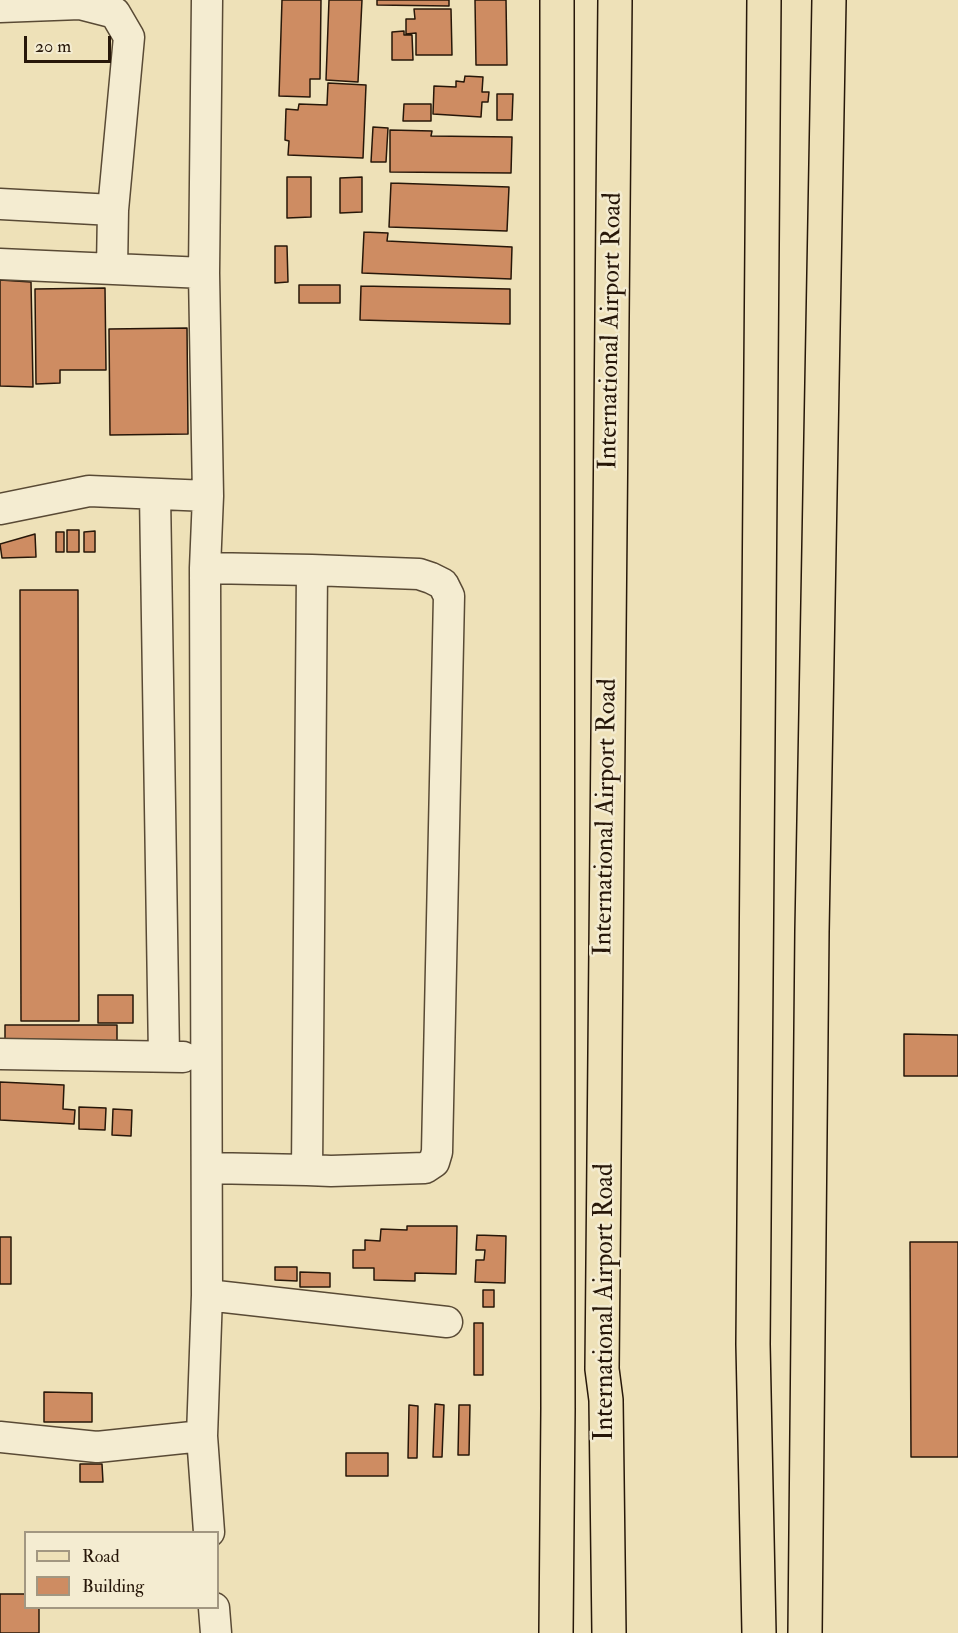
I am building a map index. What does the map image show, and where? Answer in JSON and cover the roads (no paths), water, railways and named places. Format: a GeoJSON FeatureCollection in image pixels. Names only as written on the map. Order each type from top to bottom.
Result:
{"type":"FeatureCollection","features":[{"type":"Feature","properties":{"kind":"main road","name":"International Airport Road"},"geometry":{"type":"LineString","coordinates":[[556,1633],[558,1408],[557,0]]}},
{"type":"Feature","properties":{"kind":"main road","name":"International Airport Road"},"geometry":{"type":"LineString","coordinates":[[609,1633],[606,1400],[603,1369],[615,0]]}},
{"type":"Feature","properties":{"kind":"main road"},"geometry":{"type":"LineString","coordinates":[[759,1633],[753,1344],[764,0]]}},
{"type":"Feature","properties":{"kind":"main road"},"geometry":{"type":"LineString","coordinates":[[805,1633],[812,931],[829,0]]}},
{"type":"Feature","properties":{"kind":"lane"},"geometry":{"type":"LineString","coordinates":[[207,0],[204,273],[208,496],[205,568],[207,1295],[202,1436],[209,1531]]}},
{"type":"Feature","properties":{"kind":"lane"},"geometry":{"type":"LineString","coordinates":[[0,7],[80,4],[115,13],[129,37],[113,210],[112,269]]}},
{"type":"Feature","properties":{"kind":"lane"},"geometry":{"type":"LineString","coordinates":[[0,204],[113,210]]}},
{"type":"Feature","properties":{"kind":"lane"},"geometry":{"type":"LineString","coordinates":[[0,264],[204,273]]}},
{"type":"Feature","properties":{"kind":"lane"},"geometry":{"type":"LineString","coordinates":[[0,509],[89,490],[208,496]]}},
{"type":"Feature","properties":{"kind":"lane"},"geometry":{"type":"LineString","coordinates":[[155,494],[164,1056]]}},
{"type":"Feature","properties":{"kind":"lane"},"geometry":{"type":"LineString","coordinates":[[205,568],[418,574],[443,584],[449,596],[437,1152],[434,1161],[425,1168],[331,1171],[207,1168]]}},
{"type":"Feature","properties":{"kind":"lane"},"geometry":{"type":"LineString","coordinates":[[307,1170],[312,570]]}},
{"type":"Feature","properties":{"kind":"lane"},"geometry":{"type":"LineString","coordinates":[[0,1054],[206,1057]]}},
{"type":"Feature","properties":{"kind":"lane"},"geometry":{"type":"LineString","coordinates":[[207,1295],[447,1322]]}},
{"type":"Feature","properties":{"kind":"lane"},"geometry":{"type":"LineString","coordinates":[[0,1437],[97,1447],[202,1436]]}},
{"type":"Feature","properties":{"kind":"lane"},"geometry":{"type":"LineString","coordinates":[[214,1609],[216,1633]]}}]}
